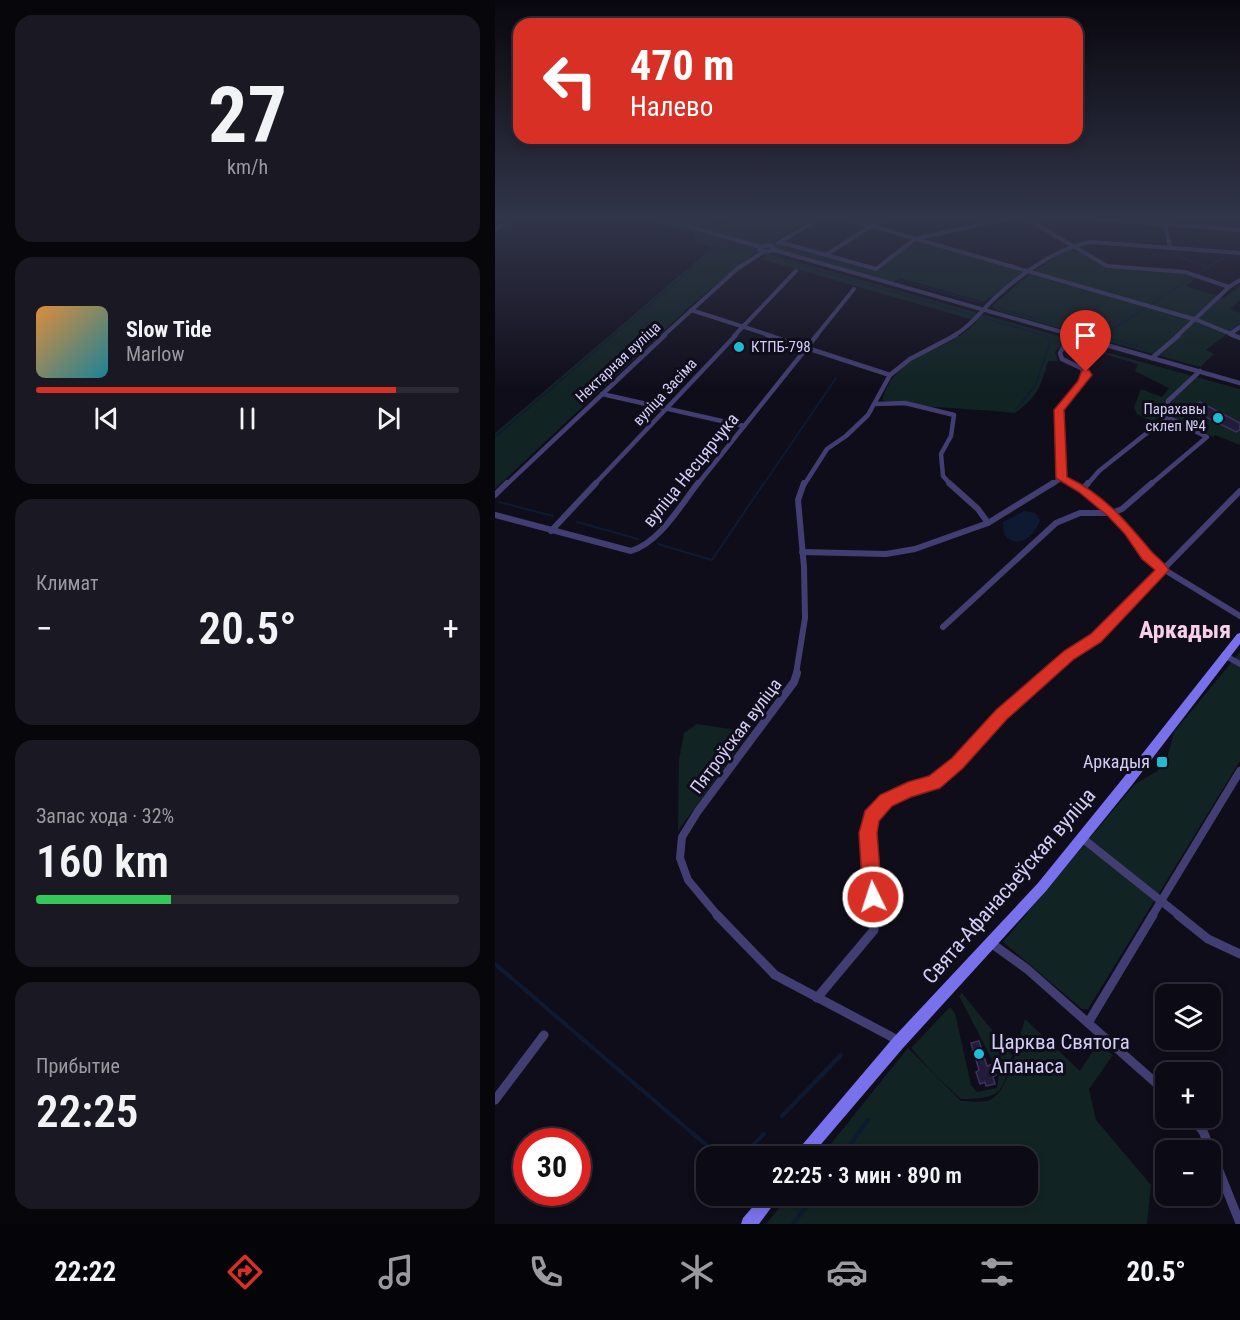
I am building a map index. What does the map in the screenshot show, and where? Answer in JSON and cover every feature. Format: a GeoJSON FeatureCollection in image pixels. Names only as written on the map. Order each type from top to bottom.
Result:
{"type":"FeatureCollection","features":[{"type":"Feature","properties":{"kind":"street","name":"Нектарная вуліца"},"geometry":{"type":"LineString","coordinates":[[495,495],[729,276]]}},
{"type":"Feature","properties":{"kind":"street","name":"вуліца Засіма"},"geometry":{"type":"LineString","coordinates":[[551,531],[791,276]]}},
{"type":"Feature","properties":{"kind":"street"},"geometry":{"type":"LineString","coordinates":[[869,276],[1240,383]]}},
{"type":"Feature","properties":{"kind":"street","name":"Пятроўская вуліца"},"geometry":{"type":"LineString","coordinates":[[898,1043],[892,1037],[775,975],[747,948],[687,880],[680,858],[682,837],[794,682],[801,665],[804,612],[798,500],[800,490],[827,449],[846,436],[876,404],[890,375],[911,359],[967,329],[998,296],[1023,276]]}},
{"type":"Feature","properties":{"kind":"street"},"geometry":{"type":"LineString","coordinates":[[1051,276],[1197,320],[1240,338]]}},
{"type":"Feature","properties":{"kind":"street"},"geometry":{"type":"LineString","coordinates":[[1197,276],[1229,287]]}},
{"type":"Feature","properties":{"kind":"street"},"geometry":{"type":"LineString","coordinates":[[1152,358],[1197,320],[1229,287],[1240,280]]}},
{"type":"Feature","properties":{"kind":"street","name":"вуліца Несцярчука"},"geometry":{"type":"LineString","coordinates":[[495,515],[631,551],[641,548],[654,538],[854,288]]}},
{"type":"Feature","properties":{"kind":"street"},"geometry":{"type":"LineString","coordinates":[[691,310],[890,375]]}},
{"type":"Feature","properties":{"kind":"street"},"geometry":{"type":"LineString","coordinates":[[1230,334],[1240,327]]}},
{"type":"Feature","properties":{"kind":"street"},"geometry":{"type":"LineString","coordinates":[[1062,478],[1059,410],[1087,375],[1081,368],[1065,361],[1060,356],[1065,344],[1076,337]]}},
{"type":"Feature","properties":{"kind":"street"},"geometry":{"type":"LineString","coordinates":[[1083,489],[1099,471],[1167,417],[1168,401],[1200,371]]}},
{"type":"Feature","properties":{"kind":"street"},"geometry":{"type":"LineString","coordinates":[[602,394],[744,426]]}},
{"type":"Feature","properties":{"kind":"street"},"geometry":{"type":"LineString","coordinates":[[876,404],[905,403],[954,416],[951,436],[941,454],[943,476],[957,492],[978,509],[988,523]]}},
{"type":"Feature","properties":{"kind":"street"},"geometry":{"type":"LineString","coordinates":[[943,627],[1056,523],[1080,513],[1112,513],[1122,509],[1207,437],[1167,417]]}},
{"type":"Feature","properties":{"kind":"street"},"geometry":{"type":"LineString","coordinates":[[1062,478],[1083,489],[1112,513],[1147,555],[1163,570],[1240,616]]}},
{"type":"Feature","properties":{"kind":"street"},"geometry":{"type":"LineString","coordinates":[[802,552],[900,553],[988,523],[1062,478]]}},
{"type":"Feature","properties":{"kind":"street"},"geometry":{"type":"LineString","coordinates":[[817,998],[874,930],[868,845],[871,817],[886,801],[908,790],[934,783],[958,763],[1002,714],[1069,655],[1096,638],[1240,491]]}},
{"type":"Feature","properties":{"kind":"street","name":"Свята-Афанасьеўская вуліца"},"geometry":{"type":"LineString","coordinates":[[810,1146],[898,1043],[1042,887],[1134,774],[1240,637]]}},
{"type":"Feature","properties":{"kind":"street"},"geometry":{"type":"LineString","coordinates":[[1224,655],[1240,664]]}},
{"type":"Feature","properties":{"kind":"street"},"geometry":{"type":"LineString","coordinates":[[1088,1023],[1240,771]]}},
{"type":"Feature","properties":{"kind":"street"},"geometry":{"type":"LineString","coordinates":[[1082,838],[1208,939],[1240,954]]}},
{"type":"Feature","properties":{"kind":"street"},"geometry":{"type":"LineString","coordinates":[[991,943],[1027,969],[1155,1082]]}},
{"type":"Feature","properties":{"kind":"street"},"geometry":{"type":"LineString","coordinates":[[495,1100],[544,1035]]}},
{"type":"Feature","properties":{"kind":"street"},"geometry":{"type":"LineString","coordinates":[[1200,1128],[1240,1223]]}},
{"type":"Feature","properties":{"kind":"street"},"geometry":{"type":"LineString","coordinates":[[749,1224],[763,1206]]}},
{"type":"Feature","properties":{"kind":"shaded area"},"geometry":{"type":"Polygon","coordinates":[[[679,276],[726,276],[689,307],[495,489],[495,433],[679,276]]]}},
{"type":"Feature","properties":{"kind":"shaded area"},"geometry":{"type":"Polygon","coordinates":[[[821,276],[846,276],[1062,337],[1065,341],[1055,352],[1058,361],[1048,361],[1037,391],[1015,413],[885,401],[882,400],[890,383],[900,370],[924,354],[964,333],[977,321],[821,276]]]}},
{"type":"Feature","properties":{"kind":"shaded area"},"geometry":{"type":"Polygon","coordinates":[[[872,276],[1020,276],[984,302],[900,278],[893,282],[872,276]]]}},
{"type":"Feature","properties":{"kind":"shaded area"},"geometry":{"type":"Polygon","coordinates":[[[1027,276],[1191,276],[1196,278],[1186,286],[1224,298],[1240,286],[1240,300],[1230,309],[1240,313],[1240,324],[1206,350],[1214,354],[1200,367],[998,311],[992,306],[1027,276]]]}},
{"type":"Feature","properties":{"kind":"shaded area"},"geometry":{"type":"Polygon","coordinates":[[[1072,343],[1240,389],[1240,445],[1215,435],[1213,437],[1165,412],[1152,422],[1137,414],[1134,407],[1141,389],[1162,397],[1169,388],[1135,371],[1138,364],[1074,345],[1068,346],[1072,343]]]}},
{"type":"Feature","properties":{"kind":"shaded area"},"geometry":{"type":"Polygon","coordinates":[[[1240,652],[1240,761],[1088,1009],[1082,1009],[1003,942],[1135,784],[1156,772],[1166,762],[1174,732],[1240,652]]]}},
{"type":"Feature","properties":{"kind":"shaded area"},"geometry":{"type":"Polygon","coordinates":[[[697,724],[750,732],[678,831],[679,760],[684,733],[697,724]]]}},
{"type":"Feature","properties":{"kind":"shaded area"},"geometry":{"type":"Polygon","coordinates":[[[962,993],[1012,1055],[1006,1078],[998,1091],[992,1095],[974,1099],[961,1099],[911,1048],[950,1007],[955,1013],[971,1085],[977,1092],[997,1088],[999,1073],[959,996],[962,993]]]}},
{"type":"Feature","properties":{"kind":"shaded area"},"geometry":{"type":"Polygon","coordinates":[[[1025,1019],[1080,1071],[1098,1043],[1113,1055],[1089,1089],[1096,1120],[1151,1185],[1147,1224],[766,1224],[781,1206],[1038,1206],[1038,1146],[829,1146],[908,1048],[961,1101],[979,1102],[990,1100],[997,1095],[1008,1076],[1025,1019]]]}},
{"type":"Feature","properties":{"kind":"water"},"geometry":{"type":"Polygon","coordinates":[[[1024,511],[1035,513],[1040,520],[1038,526],[1025,539],[1014,541],[1009,539],[1004,534],[1003,522],[1024,511]]]}},
{"type":"Feature","properties":{"kind":"building","name":"Парахавы склеп №4"},"geometry":{"type":"Polygon","coordinates":[[[1200,402],[1240,423],[1240,430],[1236,432],[1190,409],[1200,402]]]}},
{"type":"Feature","properties":{"kind":"building","name":"Царква Святога Апанаса"},"geometry":{"type":"Polygon","coordinates":[[[979,1041],[987,1066],[993,1064],[996,1075],[993,1077],[995,1084],[986,1086],[985,1082],[980,1084],[976,1072],[979,1070],[971,1043],[979,1041]]]}},
{"type":"Feature","properties":{"kind":"waterway"},"geometry":{"type":"LineString","coordinates":[[495,437],[683,276]]}},
{"type":"Feature","properties":{"kind":"waterway"},"geometry":{"type":"LineString","coordinates":[[838,276],[970,314]]}},
{"type":"Feature","properties":{"kind":"waterway"},"geometry":{"type":"LineString","coordinates":[[1113,329],[1194,276]]}},
{"type":"Feature","properties":{"kind":"waterway"},"geometry":{"type":"LineString","coordinates":[[899,280],[982,303]]}},
{"type":"Feature","properties":{"kind":"waterway"},"geometry":{"type":"LineString","coordinates":[[998,308],[1052,323]]}},
{"type":"Feature","properties":{"kind":"waterway"},"geometry":{"type":"LineString","coordinates":[[984,318],[1046,336],[1051,340],[1035,386],[1016,409]]}},
{"type":"Feature","properties":{"kind":"waterway"},"geometry":{"type":"LineString","coordinates":[[1058,324],[1147,349]]}},
{"type":"Feature","properties":{"kind":"waterway"},"geometry":{"type":"LineString","coordinates":[[763,485],[836,378]]}},
{"type":"Feature","properties":{"kind":"waterway"},"geometry":{"type":"LineString","coordinates":[[658,544],[712,560],[764,483]]}},
{"type":"Feature","properties":{"kind":"waterway"},"geometry":{"type":"LineString","coordinates":[[499,502],[553,516]]}},
{"type":"Feature","properties":{"kind":"waterway"},"geometry":{"type":"LineString","coordinates":[[577,522],[638,539]]}},
{"type":"Feature","properties":{"kind":"waterway"},"geometry":{"type":"LineString","coordinates":[[495,964],[707,1146]]}},
{"type":"Feature","properties":{"kind":"waterway"},"geometry":{"type":"LineString","coordinates":[[782,1116],[841,1055]]}},
{"type":"Feature","properties":{"kind":"waterway"},"geometry":{"type":"LineString","coordinates":[[849,1146],[868,1120]]}},
{"type":"Feature","properties":{"kind":"waterway"},"geometry":{"type":"LineString","coordinates":[[752,1146],[764,1134]]}},
{"type":"Feature","properties":{"kind":"waterway"},"geometry":{"type":"LineString","coordinates":[[793,1224],[806,1206]]}},
{"type":"Feature","properties":{"kind":"place","name":"КТПБ-798"},"geometry":{"type":"Point","coordinates":[739,347]}},
{"type":"Feature","properties":{"kind":"place","name":"Парахавы склеп №4"},"geometry":{"type":"Point","coordinates":[1218,418]}},
{"type":"Feature","properties":{"kind":"place","name":"Аркадыя"},"geometry":{"type":"Point","coordinates":[1162,762]}},
{"type":"Feature","properties":{"kind":"place","name":"Царква Святога Апанаса"},"geometry":{"type":"Point","coordinates":[979,1054]}},
{"type":"Feature","properties":{"kind":"district","name":"Аркадыя"},"geometry":{"type":"Point","coordinates":[1185,630]}},
{"type":"Feature","properties":{"kind":"route"},"geometry":{"type":"LineString","coordinates":[[873,897],[868,845],[871,817],[886,801],[908,790],[934,783],[958,763],[1002,714],[1069,655],[1096,638],[1163,570],[1147,555],[1112,513],[1083,489],[1062,478],[1059,410],[1082,383],[1087,375],[1086,372]]}}]}
